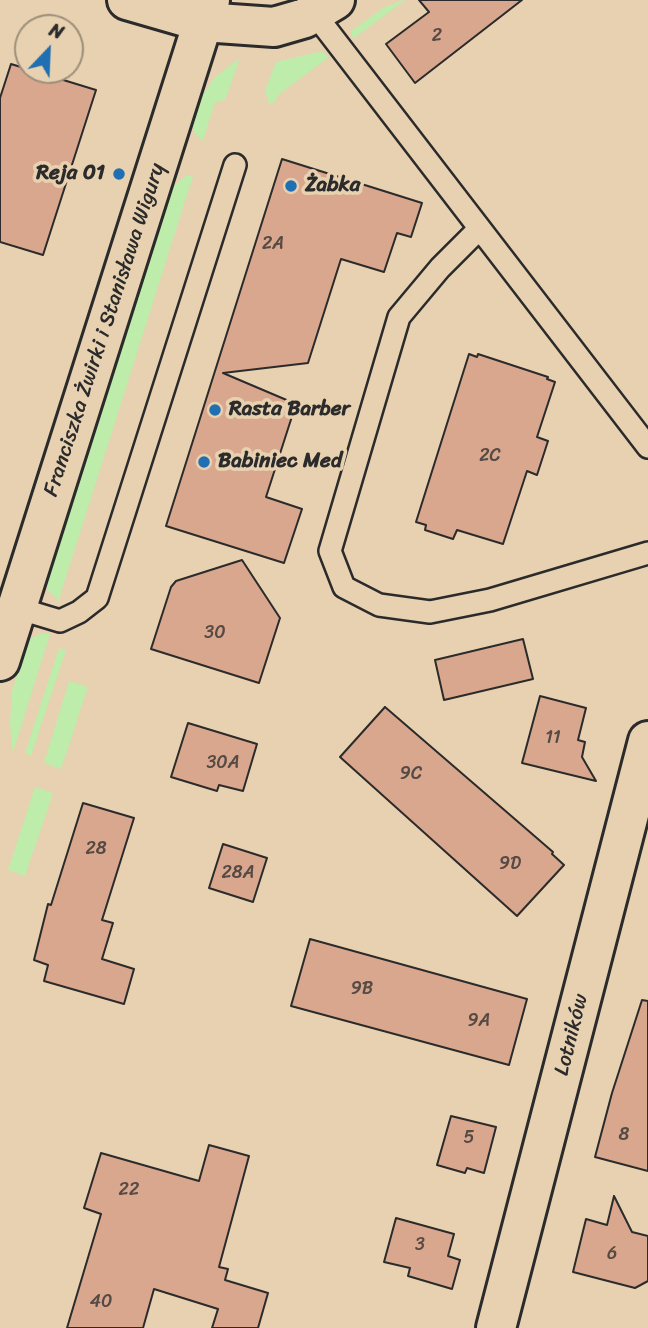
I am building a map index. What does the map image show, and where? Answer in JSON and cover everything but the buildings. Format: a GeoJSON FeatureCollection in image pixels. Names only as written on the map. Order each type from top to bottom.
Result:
{"type":"FeatureCollection","features":[{"type":"Feature","properties":{"kind":"street"},"geometry":{"type":"LineString","coordinates":[[127,0],[206,11],[274,27],[305,18],[324,7]]}},
{"type":"Feature","properties":{"kind":"street","name":"Franciszka Żwirki i Stanisława Wigury"},"geometry":{"type":"LineString","coordinates":[[0,661],[206,11]]}},
{"type":"Feature","properties":{"kind":"street","name":"Lotników"},"geometry":{"type":"LineString","coordinates":[[496,1328],[648,741]]}},
{"type":"Feature","properties":{"kind":"lane"},"geometry":{"type":"LineString","coordinates":[[324,7],[479,229],[648,447]]}},
{"type":"Feature","properties":{"kind":"lane"},"geometry":{"type":"LineString","coordinates":[[17,608],[60,621],[79,612],[97,598],[235,165]]}},
{"type":"Feature","properties":{"kind":"lane"},"geometry":{"type":"LineString","coordinates":[[479,229],[440,268],[400,317],[330,551],[344,587],[379,605],[430,612],[490,600],[648,553]]}},
{"type":"Feature","properties":{"kind":"green space"},"geometry":{"type":"Polygon","coordinates":[[[405,0],[353,39],[351,31],[383,8],[405,0]]]}},
{"type":"Feature","properties":{"kind":"green space"},"geometry":{"type":"Polygon","coordinates":[[[322,51],[329,57],[278,95],[275,102],[269,104],[265,90],[276,62],[322,51]]]}},
{"type":"Feature","properties":{"kind":"green space"},"geometry":{"type":"Polygon","coordinates":[[[240,58],[225,100],[215,102],[203,141],[195,134],[192,126],[201,98],[214,78],[240,58]]]}},
{"type":"Feature","properties":{"kind":"green space"},"geometry":{"type":"Polygon","coordinates":[[[186,176],[193,176],[60,602],[47,589],[46,579],[174,185],[186,176]]]}},
{"type":"Feature","properties":{"kind":"green space"},"geometry":{"type":"Polygon","coordinates":[[[42,633],[50,634],[12,749],[12,691],[28,640],[42,633]]]}},
{"type":"Feature","properties":{"kind":"green space"},"geometry":{"type":"Polygon","coordinates":[[[59,648],[66,650],[31,756],[25,753],[59,648]]]}},
{"type":"Feature","properties":{"kind":"green space"},"geometry":{"type":"Polygon","coordinates":[[[69,681],[88,687],[61,769],[44,763],[69,681]]]}},
{"type":"Feature","properties":{"kind":"green space"},"geometry":{"type":"Polygon","coordinates":[[[35,787],[53,793],[25,876],[8,870],[35,787]]]}},
{"type":"Feature","properties":{"kind":"place","name":"Reja 01"},"geometry":{"type":"Point","coordinates":[119,174]}},
{"type":"Feature","properties":{"kind":"place","name":"Żabka"},"geometry":{"type":"Point","coordinates":[291,186]}},
{"type":"Feature","properties":{"kind":"place","name":"Rasta Barber"},"geometry":{"type":"Point","coordinates":[215,410]}},
{"type":"Feature","properties":{"kind":"place","name":"Babiniec Med"},"geometry":{"type":"Point","coordinates":[204,462]}}]}
